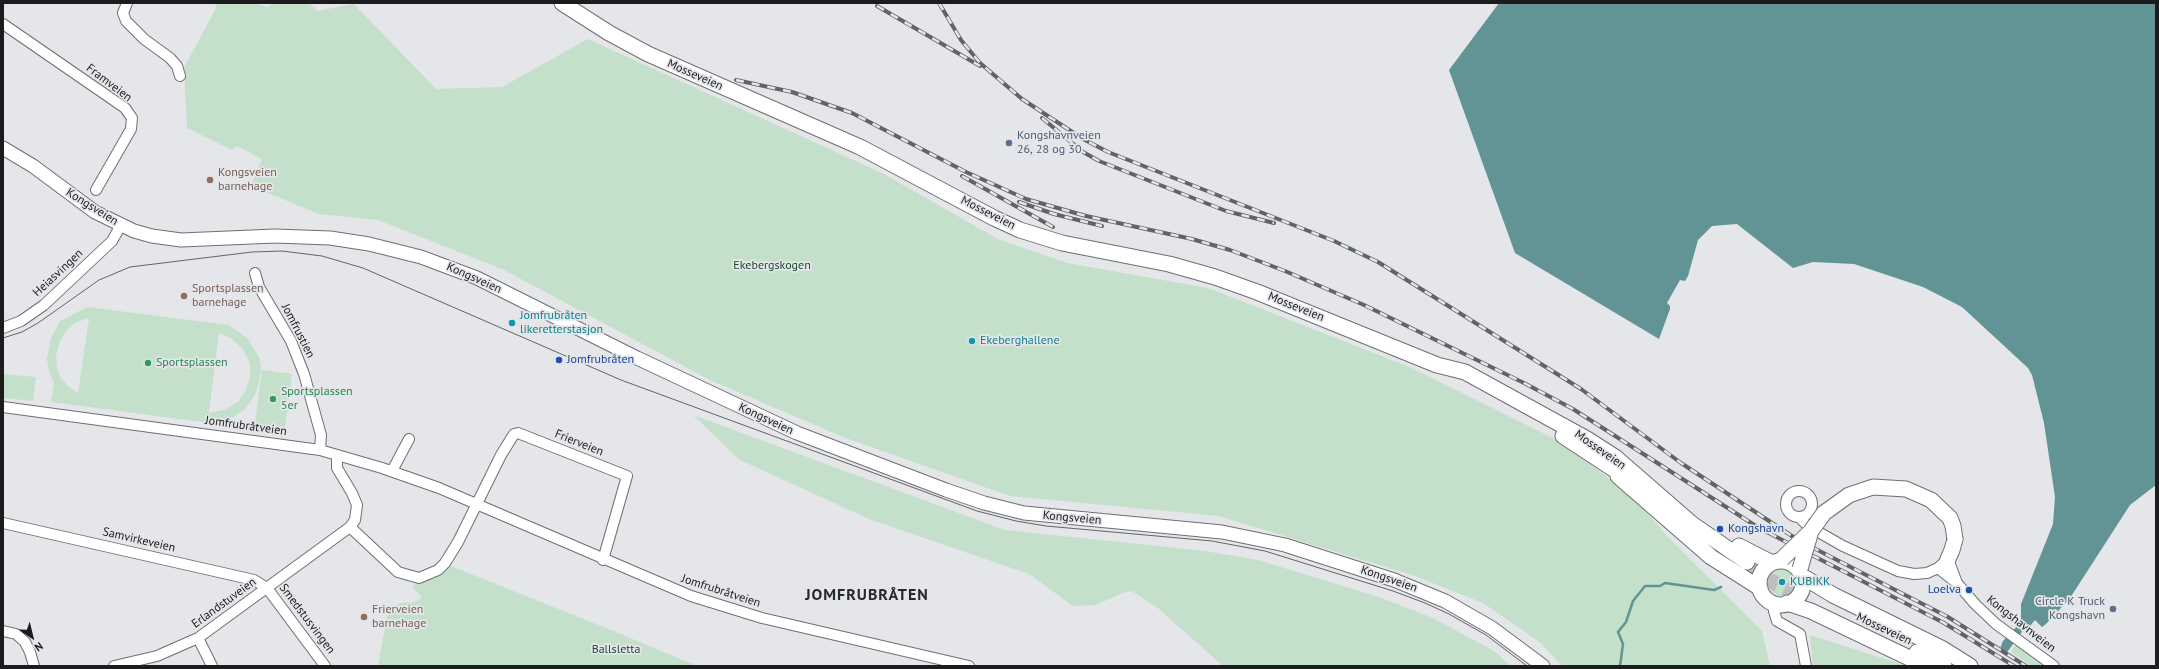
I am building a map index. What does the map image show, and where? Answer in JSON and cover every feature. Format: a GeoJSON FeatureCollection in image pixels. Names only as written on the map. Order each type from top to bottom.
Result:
{"type":"FeatureCollection","features":[{"type":"Feature","properties":{"kind":"highway","name":"Mosseveien"},"geometry":{"type":"LineString","coordinates":[[562,3],[609,33],[648,54],[853,144],[1020,230],[1062,243],[1169,264],[1215,277],[1257,292],[1437,365],[1460,380],[1612,462],[1631,481],[1710,545],[1746,564]]}},
{"type":"Feature","properties":{"kind":"highway"},"geometry":{"type":"LineString","coordinates":[[1612,462],[1643,474],[1682,506],[1732,542],[1756,556],[1792,563],[1800,572],[1833,595],[1933,643],[1970,666]]}},
{"type":"Feature","properties":{"kind":"highway"},"geometry":{"type":"LineString","coordinates":[[1612,462],[1628,487],[1711,557],[1760,588],[1767,599],[1811,611],[1926,666]]}},
{"type":"Feature","properties":{"kind":"highway"},"geometry":{"type":"LineString","coordinates":[[1760,588],[1761,573],[1778,561],[1811,531],[1824,513],[1842,499],[1864,489],[1888,486],[1915,492],[1936,503],[1950,518],[1955,539],[1952,550],[1943,563]]}},
{"type":"Feature","properties":{"kind":"highway"},"geometry":{"type":"LineString","coordinates":[[1781,604],[1800,593],[1800,572],[1811,531]]}},
{"type":"Feature","properties":{"kind":"highway","name":"Mosseveien"},"geometry":{"type":"LineString","coordinates":[[1944,666],[1808,597],[1958,666]]}},
{"type":"Feature","properties":{"kind":"main road","name":"Kongsveien"},"geometry":{"type":"LineString","coordinates":[[3,148],[33,166],[95,212],[121,225],[152,236],[182,240],[275,236],[330,238],[369,244],[421,257],[489,284],[637,358],[802,435],[953,493],[997,507],[1036,515],[1222,532],[1281,544],[1394,580],[1445,601],[1492,628],[1543,666]]}},
{"type":"Feature","properties":{"kind":"street"},"geometry":{"type":"LineString","coordinates":[[126,3],[123,13],[126,21],[144,39],[168,55],[176,64],[180,76]]}},
{"type":"Feature","properties":{"kind":"street","name":"Framveien"},"geometry":{"type":"LineString","coordinates":[[3,24],[125,108],[132,118],[132,123],[127,136],[96,190]]}},
{"type":"Feature","properties":{"kind":"street","name":"Heiasvingen"},"geometry":{"type":"LineString","coordinates":[[3,328],[21,321],[44,305],[115,237],[121,225]]}},
{"type":"Feature","properties":{"kind":"street","name":"Jomfrustien"},"geometry":{"type":"LineString","coordinates":[[255,273],[259,287],[291,341],[304,374],[321,435],[320,450]]}},
{"type":"Feature","properties":{"kind":"street","name":"Jomfrubråtveien"},"geometry":{"type":"LineString","coordinates":[[3,406],[320,450],[392,471],[438,488],[603,560],[691,596],[743,614],[969,666]]}},
{"type":"Feature","properties":{"kind":"street","name":"Frierveien"},"geometry":{"type":"LineString","coordinates":[[476,505],[501,454],[514,434],[518,433],[627,476],[603,560]]}},
{"type":"Feature","properties":{"kind":"street"},"geometry":{"type":"LineString","coordinates":[[392,471],[409,439]]}},
{"type":"Feature","properties":{"kind":"street"},"geometry":{"type":"LineString","coordinates":[[337,455],[337,468],[352,493],[357,505],[355,520],[350,527],[393,569],[406,576],[419,578],[438,570],[445,563],[476,505]]}},
{"type":"Feature","properties":{"kind":"street"},"geometry":{"type":"LineString","coordinates":[[1826,535],[1810,511],[1811,501],[1806,494],[1798,491],[1791,494],[1786,500],[1786,508],[1793,516],[1800,518],[1808,526],[1854,552],[1898,571],[1918,574],[1943,563]]}},
{"type":"Feature","properties":{"kind":"street"},"geometry":{"type":"LineString","coordinates":[[1800,518],[1810,511]]}},
{"type":"Feature","properties":{"kind":"street","name":"Samvirkeveien"},"geometry":{"type":"LineString","coordinates":[[3,523],[238,576],[254,580],[267,588]]}},
{"type":"Feature","properties":{"kind":"street","name":"Erlandstuveien"},"geometry":{"type":"LineString","coordinates":[[114,666],[166,653],[198,638],[337,535],[350,527]]}},
{"type":"Feature","properties":{"kind":"street","name":"Kongshavnveien"},"geometry":{"type":"LineString","coordinates":[[1943,563],[1957,583],[1985,614],[2002,629],[2054,666]]}},
{"type":"Feature","properties":{"kind":"street","name":"Smedstusvingen"},"geometry":{"type":"LineString","coordinates":[[267,588],[325,666]]}},
{"type":"Feature","properties":{"kind":"street"},"geometry":{"type":"LineString","coordinates":[[1781,604],[1774,611],[1777,621],[1800,634],[1806,666]]}},
{"type":"Feature","properties":{"kind":"street"},"geometry":{"type":"LineString","coordinates":[[3,631],[16,634],[25,642],[34,666]]}},
{"type":"Feature","properties":{"kind":"street"},"geometry":{"type":"LineString","coordinates":[[198,638],[212,666]]}},
{"type":"Feature","properties":{"kind":"green space","name":"Ekebergskogen"},"geometry":{"type":"Polygon","coordinates":[[[215,3],[251,3],[268,7],[273,3],[309,3],[317,11],[354,4],[436,89],[502,87],[588,39],[882,173],[998,239],[1067,263],[1208,288],[1412,368],[1563,443],[1636,499],[1665,534],[1762,631],[1770,666],[1562,666],[1541,643],[1483,603],[1415,576],[1219,516],[1010,496],[843,437],[710,380],[504,270],[378,220],[319,214],[251,186],[262,159],[237,146],[232,150],[187,128],[184,68],[216,8],[215,3]]]}},
{"type":"Feature","properties":{"kind":"green space","name":"Sportsplassen"},"geometry":{"type":"Polygon","coordinates":[[[87,307],[229,325],[247,338],[259,357],[261,365],[260,378],[255,395],[245,409],[234,417],[210,423],[51,402],[54,383],[49,371],[47,359],[51,338],[60,321],[87,307]],[[88,318],[77,322],[67,330],[60,341],[56,355],[57,369],[61,378],[69,387],[78,393],[89,319],[88,318]],[[219,333],[209,413],[224,410],[238,402],[246,390],[250,378],[250,364],[243,349],[232,339],[219,333]]]}},
{"type":"Feature","properties":{"kind":"green space","name":"Sportsplassen 5er"},"geometry":{"type":"Polygon","coordinates":[[[262,370],[292,374],[285,427],[255,424],[262,370]]]}},
{"type":"Feature","properties":{"kind":"green space"},"geometry":{"type":"Polygon","coordinates":[[[3,374],[36,377],[33,401],[3,398],[3,374]]]}},
{"type":"Feature","properties":{"kind":"green space"},"geometry":{"type":"Polygon","coordinates":[[[693,415],[1005,530],[1205,551],[1258,560],[1379,597],[1433,618],[1494,651],[1511,666],[1223,666],[1158,608],[1132,591],[1122,593],[1096,605],[1073,606],[1029,574],[869,519],[740,460],[693,415]]]}},
{"type":"Feature","properties":{"kind":"green space","name":"Ballsletta"},"geometry":{"type":"Polygon","coordinates":[[[446,564],[697,666],[378,666],[388,612],[400,603],[415,602],[422,598],[412,586],[446,564]]]}},
{"type":"Feature","properties":{"kind":"green space"},"geometry":{"type":"Polygon","coordinates":[[[1782,568],[1792,572],[1796,582],[1792,592],[1782,596],[1772,592],[1768,582],[1772,572],[1782,568]]]}},
{"type":"Feature","properties":{"kind":"green space"},"geometry":{"type":"Polygon","coordinates":[[[1810,635],[1904,665],[1905,666],[1813,666],[1810,635]]]}},
{"type":"Feature","properties":{"kind":"green space"},"geometry":{"type":"Polygon","coordinates":[[[2015,646],[2020,647],[2047,666],[2032,666],[2011,652],[2015,646]]]}},
{"type":"Feature","properties":{"kind":"water"},"geometry":{"type":"Polygon","coordinates":[[[1499,3],[2156,3],[2156,485],[2130,505],[2070,598],[2046,624],[2042,627],[2035,620],[2026,631],[2024,629],[2005,655],[1999,651],[2003,641],[2021,622],[2021,604],[2053,524],[2055,497],[2044,423],[2032,375],[2028,368],[1962,307],[1923,287],[1854,264],[1813,262],[1793,268],[1737,224],[1712,226],[1698,240],[1688,276],[1685,281],[1680,280],[1667,303],[1670,306],[1670,309],[1659,339],[1515,253],[1449,70],[1499,3]]]}},
{"type":"Feature","properties":{"kind":"waterway"},"geometry":{"type":"LineString","coordinates":[[1620,666],[1623,644],[1618,632],[1626,622],[1633,601],[1645,586],[1660,586],[1665,583],[1714,590],[1721,587]]}},
{"type":"Feature","properties":{"kind":"tunnel"},"geometry":{"type":"LineString","coordinates":[[1744,567],[1807,600]]}},
{"type":"Feature","properties":{"kind":"tram line"},"geometry":{"type":"LineString","coordinates":[[3,338],[22,332],[38,323],[99,280],[130,267],[252,252],[282,251],[322,256],[363,268],[621,380],[977,511],[1016,521],[1046,526],[1212,541],[1265,551],[1393,591],[1425,603],[1449,614],[1486,635],[1527,666]]}},
{"type":"Feature","properties":{"kind":"railway"},"geometry":{"type":"LineString","coordinates":[[939,3],[961,40],[980,63],[1022,99],[1083,139],[1108,152],[1334,241],[1378,262],[1581,389],[1681,463],[1798,540],[1948,617],[2026,666]]}},
{"type":"Feature","properties":{"kind":"railway"},"geometry":{"type":"LineString","coordinates":[[877,6],[980,66]]}},
{"type":"Feature","properties":{"kind":"railway"},"geometry":{"type":"LineString","coordinates":[[736,80],[792,92],[852,113],[966,172],[1026,199],[1086,216],[1192,239],[1230,250],[1285,271],[1364,305],[1524,383],[1573,409],[1759,528],[1944,623],[2014,666]]}},
{"type":"Feature","properties":{"kind":"railway"},"geometry":{"type":"LineString","coordinates":[[1042,118],[1083,152],[1099,161],[1226,211],[1274,223]]}},
{"type":"Feature","properties":{"kind":"railway"},"geometry":{"type":"LineString","coordinates":[[962,176],[1053,227]]}},
{"type":"Feature","properties":{"kind":"railway"},"geometry":{"type":"LineString","coordinates":[[1019,202],[1054,214],[1102,226]]}},
{"type":"Feature","properties":{"kind":"place","name":"Kongshavnveien 26, 28 og 30"},"geometry":{"type":"Point","coordinates":[1009,143]}},
{"type":"Feature","properties":{"kind":"place","name":"Kongsveien barnehage"},"geometry":{"type":"Point","coordinates":[210,180]}},
{"type":"Feature","properties":{"kind":"place","name":"Sportsplassen barnehage"},"geometry":{"type":"Point","coordinates":[184,296]}},
{"type":"Feature","properties":{"kind":"place","name":"Jomfrubråten likeretterstasjon"},"geometry":{"type":"Point","coordinates":[512,323]}},
{"type":"Feature","properties":{"kind":"place","name":"Ekeberghallene"},"geometry":{"type":"Point","coordinates":[972,341]}},
{"type":"Feature","properties":{"kind":"place","name":"Jomfrubråten"},"geometry":{"type":"Point","coordinates":[559,360]}},
{"type":"Feature","properties":{"kind":"place","name":"Sportsplassen"},"geometry":{"type":"Point","coordinates":[148,363]}},
{"type":"Feature","properties":{"kind":"place","name":"Sportsplassen 5er"},"geometry":{"type":"Point","coordinates":[273,399]}},
{"type":"Feature","properties":{"kind":"place","name":"Kongshavn"},"geometry":{"type":"Point","coordinates":[1720,529]}},
{"type":"Feature","properties":{"kind":"place","name":"KUBIKK"},"geometry":{"type":"Point","coordinates":[1782,582]}},
{"type":"Feature","properties":{"kind":"place","name":"Loelva"},"geometry":{"type":"Point","coordinates":[1969,590]}},
{"type":"Feature","properties":{"kind":"place","name":"Circle K Truck Kongshavn"},"geometry":{"type":"Point","coordinates":[2113,609]}},
{"type":"Feature","properties":{"kind":"place","name":"Frierveien barnehage"},"geometry":{"type":"Point","coordinates":[364,617]}},
{"type":"Feature","properties":{"kind":"district","name":"JOMFRUBRÅTEN"},"geometry":{"type":"Point","coordinates":[867,595]}}]}
